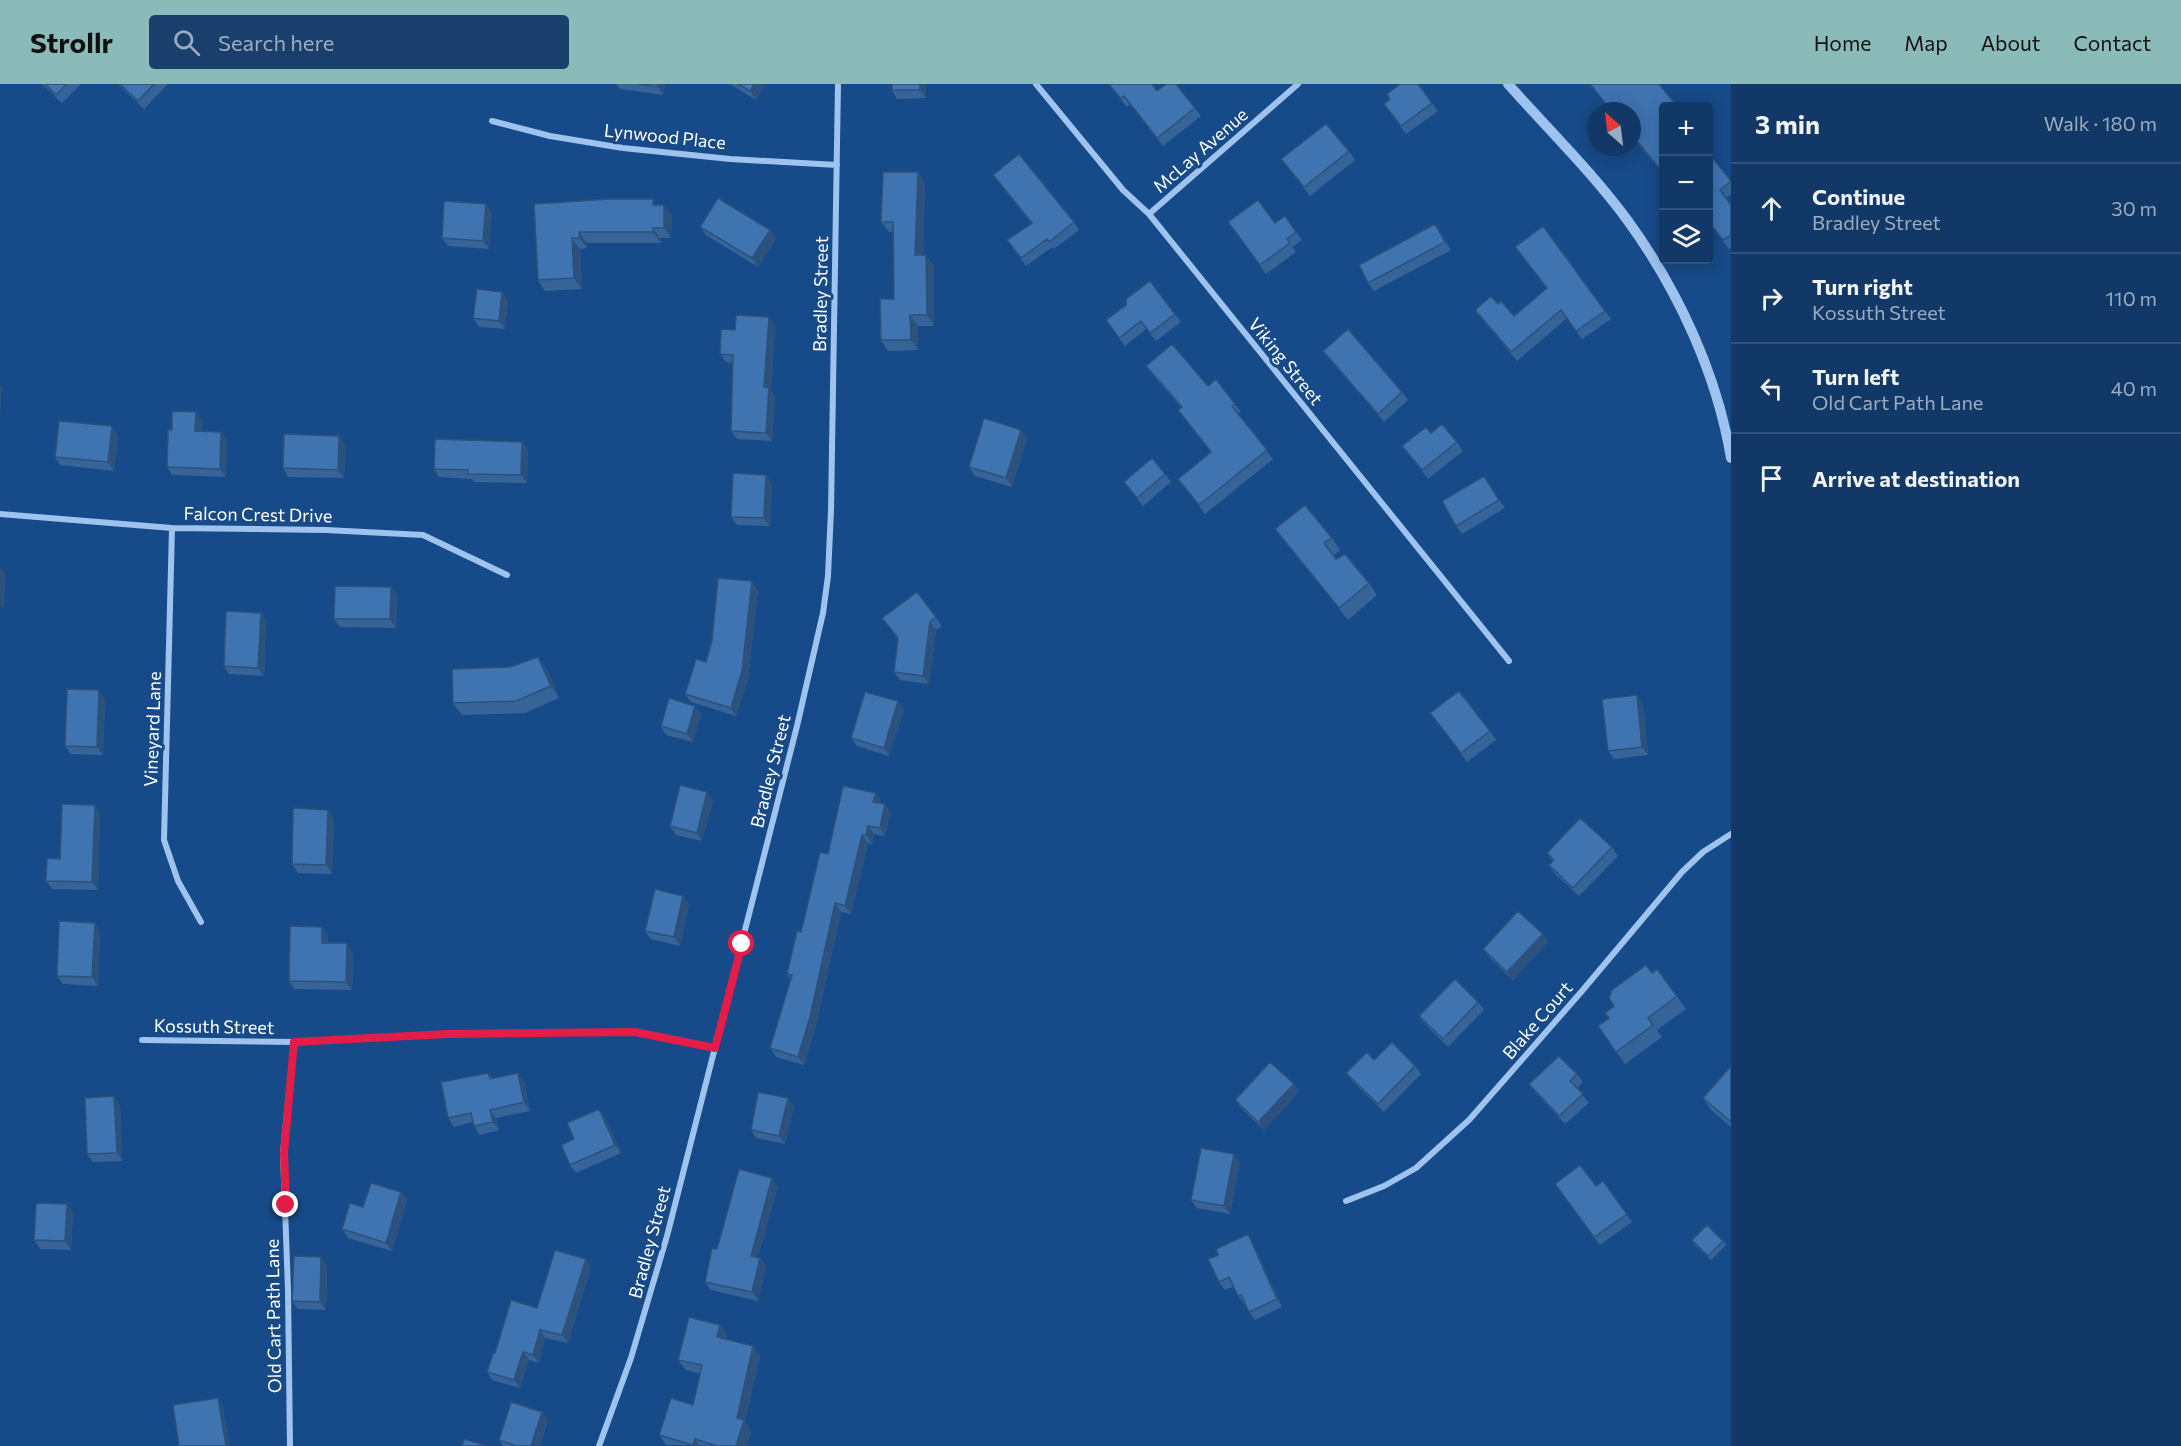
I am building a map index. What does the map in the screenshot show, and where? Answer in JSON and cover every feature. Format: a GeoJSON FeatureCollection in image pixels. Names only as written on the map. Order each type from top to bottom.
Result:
{"type":"FeatureCollection","features":[{"type":"Feature","properties":{"kind":"street","name":"Bradley Street"},"geometry":{"type":"LineString","coordinates":[[599,1446],[632,1358],[648,1303],[816,650],[828,576],[831,510],[838,84]]}},
{"type":"Feature","properties":{"kind":"street","name":"Viking Street"},"geometry":{"type":"LineString","coordinates":[[1036,84],[1123,190],[1149,214],[1509,661]]}},
{"type":"Feature","properties":{"kind":"street","name":"McLay Avenue"},"geometry":{"type":"LineString","coordinates":[[1149,214],[1298,84]]}},
{"type":"Feature","properties":{"kind":"street"},"geometry":{"type":"LineString","coordinates":[[1508,84],[1627,220],[1667,281],[1694,337],[1707,372],[1722,414],[1731,458]]}},
{"type":"Feature","properties":{"kind":"street","name":"Lynwood Place"},"geometry":{"type":"LineString","coordinates":[[492,121],[550,136],[623,148],[730,159],[837,165]]}},
{"type":"Feature","properties":{"kind":"street","name":"Falcon Crest Drive"},"geometry":{"type":"LineString","coordinates":[[0,514],[172,528],[326,530],[423,536],[507,575]]}},
{"type":"Feature","properties":{"kind":"street","name":"Vineyard Lane"},"geometry":{"type":"LineString","coordinates":[[172,528],[164,840],[178,881],[201,922]]}},
{"type":"Feature","properties":{"kind":"street","name":"Blake Court"},"geometry":{"type":"LineString","coordinates":[[1346,1201],[1384,1186],[1416,1168],[1469,1120],[1682,872],[1703,852],[1731,834]]}},
{"type":"Feature","properties":{"kind":"street","name":"Kossuth Street"},"geometry":{"type":"LineString","coordinates":[[142,1040],[294,1042],[447,1034],[635,1032],[715,1048]]}},
{"type":"Feature","properties":{"kind":"street","name":"Old Cart Path Lane"},"geometry":{"type":"LineString","coordinates":[[290,1446],[284,1153],[294,1042]]}},
{"type":"Feature","properties":{"kind":"building"},"geometry":{"type":"Polygon","coordinates":[[[45,84],[67,84],[56,95],[45,84]]]}},
{"type":"Feature","properties":{"kind":"building"},"geometry":{"type":"Polygon","coordinates":[[[120,84],[154,84],[138,101],[120,84]]]}},
{"type":"Feature","properties":{"kind":"building"},"geometry":{"type":"Polygon","coordinates":[[[637,84],[658,84],[657,87],[637,84]]]}},
{"type":"Feature","properties":{"kind":"building"},"geometry":{"type":"Polygon","coordinates":[[[738,84],[754,84],[750,91],[738,84]]]}},
{"type":"Feature","properties":{"kind":"building"},"geometry":{"type":"Polygon","coordinates":[[[892,84],[920,84],[920,90],[892,90],[892,84]]]}},
{"type":"Feature","properties":{"kind":"building"},"geometry":{"type":"Polygon","coordinates":[[[1109,84],[1152,84],[1157,91],[1166,84],[1176,84],[1195,108],[1157,138],[1124,96],[1121,99],[1109,84]]]}},
{"type":"Feature","properties":{"kind":"building"},"geometry":{"type":"Polygon","coordinates":[[[1400,84],[1418,84],[1432,103],[1401,126],[1384,104],[1390,99],[1387,94],[1400,84]]]}},
{"type":"Feature","properties":{"kind":"building"},"geometry":{"type":"Polygon","coordinates":[[[1590,84],[1659,84],[1674,102],[1659,102],[1659,168],[1641,146],[1641,102],[1604,102],[1590,84]]]}},
{"type":"Feature","properties":{"kind":"building"},"geometry":{"type":"Polygon","coordinates":[[[1326,124],[1349,151],[1304,187],[1281,159],[1326,124]]]}},
{"type":"Feature","properties":{"kind":"building"},"geometry":{"type":"Polygon","coordinates":[[[1019,154],[1074,222],[1049,242],[1047,239],[1021,258],[1007,240],[1032,223],[993,175],[1019,154]]]}},
{"type":"Feature","properties":{"kind":"building"},"geometry":{"type":"Polygon","coordinates":[[[1713,158],[1731,181],[1720,190],[1731,205],[1731,235],[1723,240],[1713,227],[1713,158]]]}},
{"type":"Feature","properties":{"kind":"building"},"geometry":{"type":"Polygon","coordinates":[[[883,172],[918,172],[915,255],[926,255],[927,315],[910,315],[911,340],[881,340],[880,299],[894,299],[893,222],[881,222],[883,172]]]}},
{"type":"Feature","properties":{"kind":"building"},"geometry":{"type":"Polygon","coordinates":[[[718,198],[770,230],[752,258],[700,227],[718,198]]]}},
{"type":"Feature","properties":{"kind":"building"},"geometry":{"type":"Polygon","coordinates":[[[609,199],[653,199],[653,205],[664,205],[664,228],[653,228],[653,232],[579,232],[579,238],[572,238],[574,278],[538,280],[534,204],[609,199]]]}},
{"type":"Feature","properties":{"kind":"building"},"geometry":{"type":"Polygon","coordinates":[[[1258,200],[1275,223],[1285,216],[1296,232],[1287,239],[1290,243],[1260,265],[1228,222],[1258,200]]]}},
{"type":"Feature","properties":{"kind":"building"},"geometry":{"type":"Polygon","coordinates":[[[444,201],[486,204],[483,241],[442,238],[444,201]]]}},
{"type":"Feature","properties":{"kind":"building"},"geometry":{"type":"Polygon","coordinates":[[[1435,224],[1445,242],[1368,283],[1359,265],[1435,224]]]}},
{"type":"Feature","properties":{"kind":"building"},"geometry":{"type":"Polygon","coordinates":[[[1543,226],[1605,311],[1576,331],[1561,310],[1511,352],[1475,310],[1491,296],[1498,304],[1501,301],[1514,316],[1547,288],[1515,247],[1543,226]]]}},
{"type":"Feature","properties":{"kind":"building"},"geometry":{"type":"Polygon","coordinates":[[[1150,281],[1175,314],[1150,333],[1141,321],[1119,338],[1106,320],[1126,305],[1126,299],[1150,281]]]}},
{"type":"Feature","properties":{"kind":"building"},"geometry":{"type":"Polygon","coordinates":[[[477,289],[502,292],[499,321],[473,318],[477,289]]]}},
{"type":"Feature","properties":{"kind":"building"},"geometry":{"type":"Polygon","coordinates":[[[736,315],[769,317],[764,387],[769,388],[766,433],[731,431],[733,355],[720,354],[721,329],[735,330],[736,315]]]}},
{"type":"Feature","properties":{"kind":"building"},"geometry":{"type":"Polygon","coordinates":[[[1348,329],[1402,392],[1378,414],[1323,351],[1348,329]]]}},
{"type":"Feature","properties":{"kind":"building"},"geometry":{"type":"Polygon","coordinates":[[[1172,344],[1208,386],[1216,379],[1235,404],[1232,406],[1267,450],[1199,505],[1178,479],[1211,452],[1178,410],[1182,407],[1146,366],[1172,344]]]}},
{"type":"Feature","properties":{"kind":"building"},"geometry":{"type":"Polygon","coordinates":[[[172,411],[196,412],[195,431],[221,432],[220,469],[167,467],[168,430],[172,430],[172,411]]]}},
{"type":"Feature","properties":{"kind":"building"},"geometry":{"type":"Polygon","coordinates":[[[984,418],[1021,430],[1006,478],[969,467],[984,418]]]}},
{"type":"Feature","properties":{"kind":"building"},"geometry":{"type":"Polygon","coordinates":[[[59,421],[112,426],[108,462],[55,457],[59,421]]]}},
{"type":"Feature","properties":{"kind":"building"},"geometry":{"type":"Polygon","coordinates":[[[1442,424],[1457,442],[1422,470],[1402,446],[1426,427],[1431,433],[1442,424]]]}},
{"type":"Feature","properties":{"kind":"building"},"geometry":{"type":"Polygon","coordinates":[[[284,434],[339,436],[338,470],[283,468],[284,434]]]}},
{"type":"Feature","properties":{"kind":"building"},"geometry":{"type":"Polygon","coordinates":[[[435,439],[522,442],[521,475],[468,474],[468,470],[434,469],[435,439]]]}},
{"type":"Feature","properties":{"kind":"building"},"geometry":{"type":"Polygon","coordinates":[[[1152,458],[1165,474],[1137,498],[1124,482],[1152,458]]]}},
{"type":"Feature","properties":{"kind":"building"},"geometry":{"type":"Polygon","coordinates":[[[733,473],[766,475],[764,518],[731,517],[733,473]]]}},
{"type":"Feature","properties":{"kind":"building"},"geometry":{"type":"Polygon","coordinates":[[[1484,476],[1499,500],[1456,526],[1442,501],[1484,476]]]}},
{"type":"Feature","properties":{"kind":"building"},"geometry":{"type":"Polygon","coordinates":[[[1305,505],[1332,538],[1324,543],[1336,559],[1345,554],[1369,583],[1339,608],[1275,529],[1305,505]]]}},
{"type":"Feature","properties":{"kind":"building"},"geometry":{"type":"Polygon","coordinates":[[[718,578],[752,581],[742,671],[731,708],[685,694],[696,659],[706,662],[712,640],[718,578]]]}},
{"type":"Feature","properties":{"kind":"building"},"geometry":{"type":"Polygon","coordinates":[[[335,586],[391,587],[390,619],[334,619],[335,586]]]}},
{"type":"Feature","properties":{"kind":"building"},"geometry":{"type":"Polygon","coordinates":[[[917,592],[936,617],[930,622],[923,676],[894,672],[898,638],[882,618],[917,592]]]}},
{"type":"Feature","properties":{"kind":"building"},"geometry":{"type":"Polygon","coordinates":[[[226,611],[261,613],[258,668],[224,666],[226,611]]]}},
{"type":"Feature","properties":{"kind":"building"},"geometry":{"type":"Polygon","coordinates":[[[538,657],[551,686],[516,701],[453,703],[452,669],[510,667],[538,657]]]}},
{"type":"Feature","properties":{"kind":"building"},"geometry":{"type":"Polygon","coordinates":[[[67,689],[99,690],[97,747],[65,746],[67,689]]]}},
{"type":"Feature","properties":{"kind":"building"},"geometry":{"type":"Polygon","coordinates":[[[1459,691],[1490,731],[1461,753],[1430,713],[1459,691]]]}},
{"type":"Feature","properties":{"kind":"building"},"geometry":{"type":"Polygon","coordinates":[[[865,692],[898,701],[884,748],[851,738],[865,692]]]}},
{"type":"Feature","properties":{"kind":"building"},"geometry":{"type":"Polygon","coordinates":[[[1637,695],[1642,747],[1608,751],[1602,699],[1637,695]]]}},
{"type":"Feature","properties":{"kind":"building"},"geometry":{"type":"Polygon","coordinates":[[[669,698],[695,706],[687,734],[661,726],[669,698]]]}},
{"type":"Feature","properties":{"kind":"building"},"geometry":{"type":"Polygon","coordinates":[[[680,785],[707,792],[697,833],[670,826],[680,785]]]}},
{"type":"Feature","properties":{"kind":"building"},"geometry":{"type":"Polygon","coordinates":[[[843,786],[876,793],[873,802],[885,804],[880,828],[868,826],[866,835],[862,835],[845,906],[835,903],[810,1017],[798,1057],[770,1048],[792,975],[787,974],[797,931],[801,932],[820,852],[828,854],[843,786]]]}},
{"type":"Feature","properties":{"kind":"building"},"geometry":{"type":"Polygon","coordinates":[[[62,804],[95,805],[92,882],[46,881],[47,858],[60,859],[62,804]]]}},
{"type":"Feature","properties":{"kind":"building"},"geometry":{"type":"Polygon","coordinates":[[[293,808],[328,810],[326,865],[292,864],[293,808]]]}},
{"type":"Feature","properties":{"kind":"building"},"geometry":{"type":"Polygon","coordinates":[[[1580,818],[1612,847],[1573,888],[1549,865],[1554,860],[1547,853],[1580,818]]]}},
{"type":"Feature","properties":{"kind":"building"},"geometry":{"type":"Polygon","coordinates":[[[655,889],[683,896],[674,937],[645,931],[655,889]]]}},
{"type":"Feature","properties":{"kind":"building"},"geometry":{"type":"Polygon","coordinates":[[[1518,911],[1543,934],[1507,972],[1483,949],[1518,911]]]}},
{"type":"Feature","properties":{"kind":"building"},"geometry":{"type":"Polygon","coordinates":[[[59,921],[95,923],[92,977],[57,976],[59,921]]]}},
{"type":"Feature","properties":{"kind":"building"},"geometry":{"type":"Polygon","coordinates":[[[290,926],[322,927],[322,943],[347,943],[346,982],[289,981],[290,926]]]}},
{"type":"Feature","properties":{"kind":"building"},"geometry":{"type":"Polygon","coordinates":[[[1646,965],[1652,973],[1657,969],[1677,996],[1648,1018],[1653,1025],[1616,1052],[1598,1026],[1609,1018],[1605,1013],[1614,1006],[1609,998],[1612,990],[1646,965]]]}},
{"type":"Feature","properties":{"kind":"building"},"geometry":{"type":"Polygon","coordinates":[[[1455,979],[1478,1002],[1443,1039],[1419,1016],[1455,979]]]}},
{"type":"Feature","properties":{"kind":"building"},"geometry":{"type":"Polygon","coordinates":[[[1392,1042],[1415,1066],[1378,1104],[1346,1073],[1367,1052],[1374,1060],[1392,1042]]]}},
{"type":"Feature","properties":{"kind":"building"},"geometry":{"type":"Polygon","coordinates":[[[1559,1056],[1577,1074],[1570,1081],[1583,1094],[1559,1116],[1529,1084],[1559,1056]]]}},
{"type":"Feature","properties":{"kind":"building"},"geometry":{"type":"Polygon","coordinates":[[[1270,1062],[1294,1084],[1258,1122],[1235,1100],[1270,1062]]]}},
{"type":"Feature","properties":{"kind":"building"},"geometry":{"type":"Polygon","coordinates":[[[1731,1066],[1731,1122],[1703,1098],[1731,1066]]]}},
{"type":"Feature","properties":{"kind":"building"},"geometry":{"type":"Polygon","coordinates":[[[488,1073],[490,1079],[518,1073],[524,1102],[490,1110],[493,1122],[474,1126],[471,1113],[448,1118],[441,1082],[488,1073]]]}},
{"type":"Feature","properties":{"kind":"building"},"geometry":{"type":"Polygon","coordinates":[[[758,1092],[788,1098],[779,1136],[751,1130],[758,1092]]]}},
{"type":"Feature","properties":{"kind":"building"},"geometry":{"type":"Polygon","coordinates":[[[114,1096],[117,1153],[87,1154],[85,1098],[114,1096]]]}},
{"type":"Feature","properties":{"kind":"building"},"geometry":{"type":"Polygon","coordinates":[[[599,1109],[615,1145],[570,1165],[561,1145],[574,1139],[567,1123],[599,1109]]]}},
{"type":"Feature","properties":{"kind":"building"},"geometry":{"type":"Polygon","coordinates":[[[1201,1148],[1234,1154],[1224,1206],[1191,1200],[1201,1148]]]}},
{"type":"Feature","properties":{"kind":"building"},"geometry":{"type":"Polygon","coordinates":[[[1580,1165],[1596,1186],[1603,1181],[1627,1214],[1594,1237],[1555,1184],[1580,1165]]]}},
{"type":"Feature","properties":{"kind":"building"},"geometry":{"type":"Polygon","coordinates":[[[739,1169],[772,1178],[751,1256],[760,1258],[752,1292],[705,1282],[712,1248],[717,1249],[739,1169]]]}},
{"type":"Feature","properties":{"kind":"building"},"geometry":{"type":"Polygon","coordinates":[[[371,1183],[401,1192],[386,1243],[342,1229],[350,1203],[363,1207],[371,1183]]]}},
{"type":"Feature","properties":{"kind":"building"},"geometry":{"type":"Polygon","coordinates":[[[36,1203],[67,1204],[65,1241],[34,1240],[36,1203]]]}},
{"type":"Feature","properties":{"kind":"building"},"geometry":{"type":"Polygon","coordinates":[[[1707,1225],[1723,1241],[1708,1256],[1692,1240],[1707,1225]]]}},
{"type":"Feature","properties":{"kind":"building"},"geometry":{"type":"Polygon","coordinates":[[[1248,1234],[1277,1299],[1249,1312],[1229,1277],[1219,1282],[1208,1259],[1218,1255],[1216,1249],[1248,1234]]]}},
{"type":"Feature","properties":{"kind":"building"},"geometry":{"type":"Polygon","coordinates":[[[555,1250],[586,1259],[562,1335],[540,1330],[533,1355],[523,1352],[514,1380],[487,1372],[511,1300],[537,1308],[555,1250]]]}},
{"type":"Feature","properties":{"kind":"building"},"geometry":{"type":"Polygon","coordinates":[[[294,1256],[321,1257],[320,1302],[292,1301],[294,1256]]]}},
{"type":"Feature","properties":{"kind":"building"},"geometry":{"type":"Polygon","coordinates":[[[689,1317],[720,1325],[717,1337],[753,1346],[737,1418],[744,1420],[736,1446],[717,1446],[695,1439],[693,1445],[659,1435],[671,1398],[693,1405],[702,1365],[678,1360],[689,1317]]]}},
{"type":"Feature","properties":{"kind":"building"},"geometry":{"type":"Polygon","coordinates":[[[218,1398],[226,1446],[179,1446],[173,1405],[218,1398]]]}},
{"type":"Feature","properties":{"kind":"building"},"geometry":{"type":"Polygon","coordinates":[[[511,1402],[542,1412],[531,1446],[517,1446],[499,1440],[511,1402]]]}},
{"type":"Feature","properties":{"kind":"building"},"geometry":{"type":"Polygon","coordinates":[[[464,1439],[487,1446],[462,1446],[464,1439]]]}},
{"type":"Feature","properties":{"kind":"route"},"geometry":{"type":"LineString","coordinates":[[286,1205],[284,1153],[294,1042],[447,1034],[635,1032],[715,1048],[742,944]]}}]}
